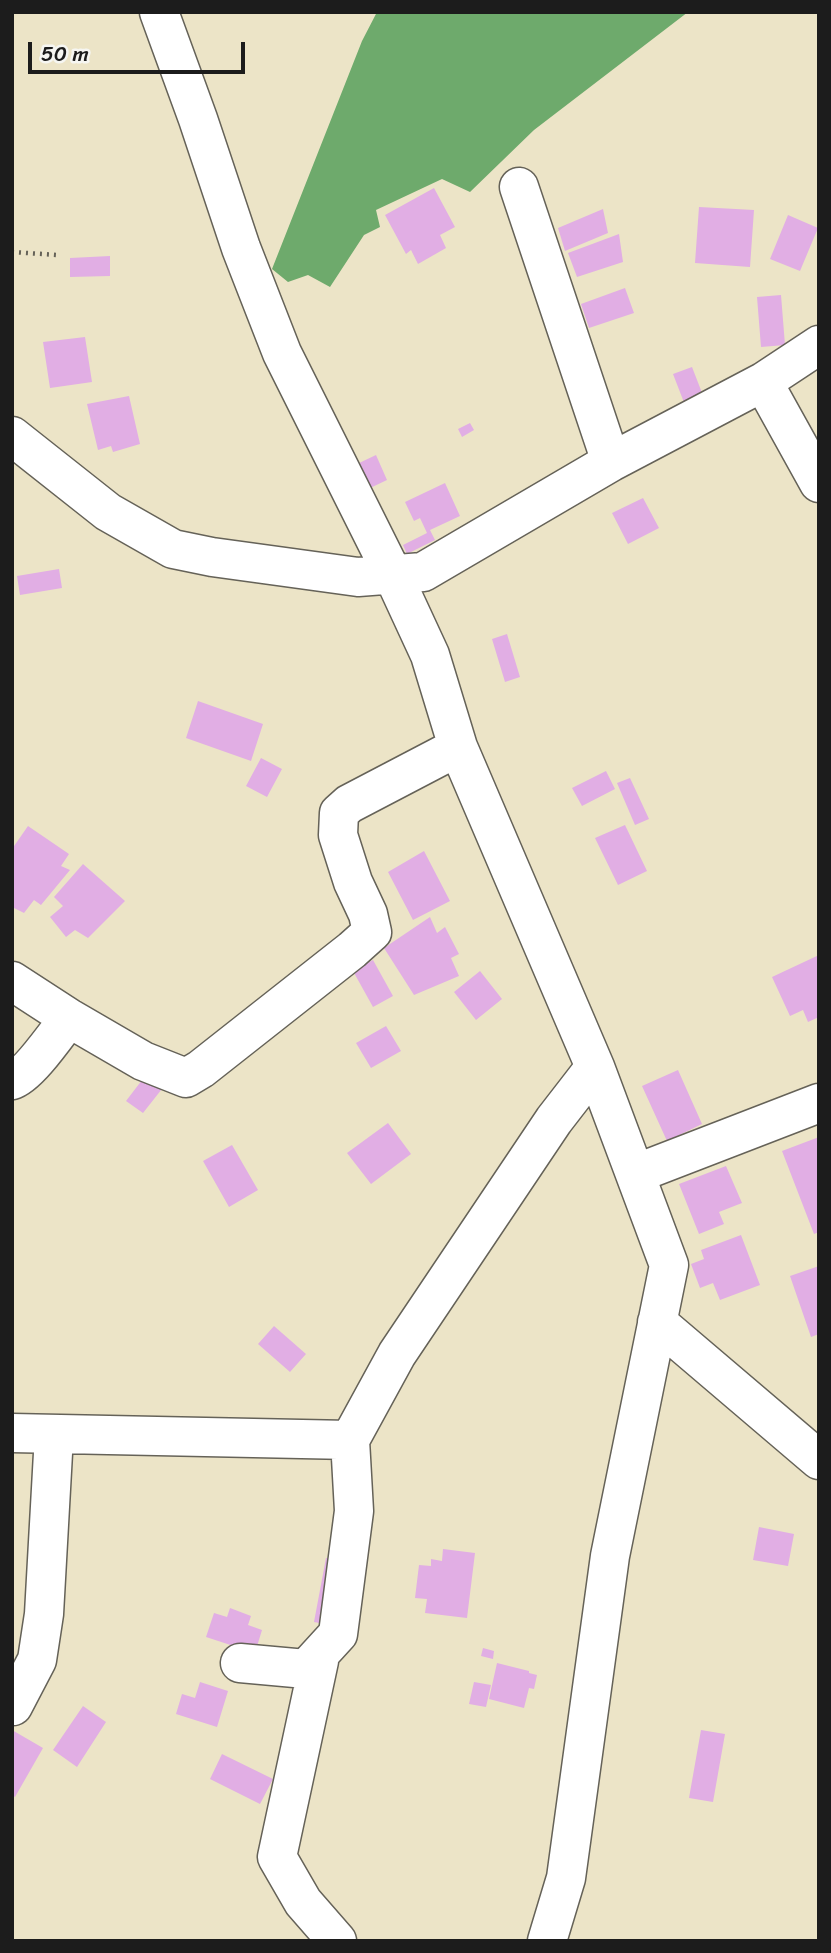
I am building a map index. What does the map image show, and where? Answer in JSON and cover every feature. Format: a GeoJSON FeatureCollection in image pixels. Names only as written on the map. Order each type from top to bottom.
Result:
{"type":"FeatureCollection","features":[{"type":"Feature","properties":{"kind":"street"},"geometry":{"type":"LineString","coordinates":[[159,12],[241,248],[282,353],[430,655],[458,747],[595,1067],[669,1265],[610,1556],[566,1878],[547,1941]]}},
{"type":"Feature","properties":{"kind":"street"},"geometry":{"type":"LineString","coordinates":[[519,187],[611,462]]}},
{"type":"Feature","properties":{"kind":"street"},"geometry":{"type":"LineString","coordinates":[[12,436],[108,512],[173,549],[212,557],[359,577],[423,572],[611,462],[763,382],[819,345]]}},
{"type":"Feature","properties":{"kind":"street"},"geometry":{"type":"LineString","coordinates":[[763,382],[819,483]]}},
{"type":"Feature","properties":{"kind":"street"},"geometry":{"type":"LineString","coordinates":[[12,981],[143,1061],[186,1078],[201,1069],[372,932],[338,835],[338,813],[349,804],[458,747]]}},
{"type":"Feature","properties":{"kind":"street"},"geometry":{"type":"LineString","coordinates":[[12,1080],[18,1079],[36,1060],[69,1018]]}},
{"type":"Feature","properties":{"kind":"street"},"geometry":{"type":"LineString","coordinates":[[240,1663],[306,1669],[338,1634],[354,1511],[350,1440],[397,1354],[554,1120],[595,1067]]}},
{"type":"Feature","properties":{"kind":"street"},"geometry":{"type":"LineString","coordinates":[[635,1174],[819,1103]]}},
{"type":"Feature","properties":{"kind":"street"},"geometry":{"type":"LineString","coordinates":[[657,1322],[819,1460]]}},
{"type":"Feature","properties":{"kind":"street"},"geometry":{"type":"LineString","coordinates":[[12,1433],[350,1440]]}},
{"type":"Feature","properties":{"kind":"street"},"geometry":{"type":"LineString","coordinates":[[13,1706],[37,1660],[44,1615],[54,1435]]}},
{"type":"Feature","properties":{"kind":"street"},"geometry":{"type":"LineString","coordinates":[[319,1661],[277,1857],[303,1902],[337,1941]]}},
{"type":"Feature","properties":{"kind":"path"},"geometry":{"type":"LineString","coordinates":[[12,251],[57,256]]}},
{"type":"Feature","properties":{"kind":"green space"},"geometry":{"type":"Polygon","coordinates":[[[377,12],[688,12],[534,130],[470,192],[442,179],[376,210],[380,227],[364,235],[330,287],[308,275],[288,282],[272,269],[362,41],[377,12]]]}},
{"type":"Feature","properties":{"kind":"building"},"geometry":{"type":"Polygon","coordinates":[[[434,188],[455,227],[440,235],[446,248],[418,264],[411,250],[406,254],[385,215],[434,188]]]}},
{"type":"Feature","properties":{"kind":"building"},"geometry":{"type":"Polygon","coordinates":[[[699,207],[754,210],[750,267],[695,263],[699,207]]]}},
{"type":"Feature","properties":{"kind":"building"},"geometry":{"type":"Polygon","coordinates":[[[603,209],[608,233],[565,251],[558,228],[603,209]]]}},
{"type":"Feature","properties":{"kind":"building"},"geometry":{"type":"Polygon","coordinates":[[[788,215],[818,228],[800,271],[770,259],[788,215]]]}},
{"type":"Feature","properties":{"kind":"building"},"geometry":{"type":"Polygon","coordinates":[[[619,234],[623,262],[577,277],[568,253],[619,234]]]}},
{"type":"Feature","properties":{"kind":"building"},"geometry":{"type":"Polygon","coordinates":[[[110,256],[110,276],[70,277],[70,258],[110,256]]]}},
{"type":"Feature","properties":{"kind":"building"},"geometry":{"type":"Polygon","coordinates":[[[625,288],[634,313],[589,328],[581,304],[625,288]]]}},
{"type":"Feature","properties":{"kind":"building"},"geometry":{"type":"Polygon","coordinates":[[[781,295],[785,345],[761,347],[757,297],[781,295]]]}},
{"type":"Feature","properties":{"kind":"building"},"geometry":{"type":"Polygon","coordinates":[[[85,337],[92,382],[50,388],[43,342],[85,337]]]}},
{"type":"Feature","properties":{"kind":"building"},"geometry":{"type":"Polygon","coordinates":[[[692,367],[704,398],[685,405],[673,374],[692,367]]]}},
{"type":"Feature","properties":{"kind":"building"},"geometry":{"type":"Polygon","coordinates":[[[129,396],[140,444],[113,452],[111,446],[98,450],[87,404],[129,396]]]}},
{"type":"Feature","properties":{"kind":"building"},"geometry":{"type":"Polygon","coordinates":[[[470,423],[474,430],[462,437],[458,429],[470,423]]]}},
{"type":"Feature","properties":{"kind":"building"},"geometry":{"type":"Polygon","coordinates":[[[376,455],[387,480],[368,489],[357,464],[376,455]]]}},
{"type":"Feature","properties":{"kind":"building"},"geometry":{"type":"Polygon","coordinates":[[[445,483],[460,516],[430,530],[435,540],[407,554],[403,545],[427,533],[420,518],[414,521],[405,502],[445,483]]]}},
{"type":"Feature","properties":{"kind":"building"},"geometry":{"type":"Polygon","coordinates":[[[643,498],[659,528],[628,544],[612,513],[643,498]]]}},
{"type":"Feature","properties":{"kind":"building"},"geometry":{"type":"Polygon","coordinates":[[[59,569],[62,588],[20,595],[17,576],[59,569]]]}},
{"type":"Feature","properties":{"kind":"building"},"geometry":{"type":"Polygon","coordinates":[[[507,634],[520,677],[505,682],[492,639],[507,634]]]}},
{"type":"Feature","properties":{"kind":"building"},"geometry":{"type":"Polygon","coordinates":[[[198,701],[263,724],[251,761],[186,738],[198,701]]]}},
{"type":"Feature","properties":{"kind":"building"},"geometry":{"type":"Polygon","coordinates":[[[261,758],[282,769],[267,797],[246,786],[261,758]]]}},
{"type":"Feature","properties":{"kind":"building"},"geometry":{"type":"Polygon","coordinates":[[[606,771],[615,789],[582,806],[572,788],[606,771]]]}},
{"type":"Feature","properties":{"kind":"building"},"geometry":{"type":"Polygon","coordinates":[[[630,778],[649,819],[635,825],[617,783],[630,778]]]}},
{"type":"Feature","properties":{"kind":"building"},"geometry":{"type":"Polygon","coordinates":[[[625,825],[647,871],[618,885],[595,838],[625,825]]]}},
{"type":"Feature","properties":{"kind":"building"},"geometry":{"type":"Polygon","coordinates":[[[28,826],[69,854],[61,866],[70,870],[41,905],[34,900],[24,913],[12,907],[12,849],[28,826]]]}},
{"type":"Feature","properties":{"kind":"building"},"geometry":{"type":"Polygon","coordinates":[[[424,851],[450,901],[413,920],[388,872],[424,851]]]}},
{"type":"Feature","properties":{"kind":"building"},"geometry":{"type":"Polygon","coordinates":[[[83,864],[125,901],[88,938],[75,930],[66,937],[50,917],[63,906],[54,897],[83,864]]]}},
{"type":"Feature","properties":{"kind":"building"},"geometry":{"type":"Polygon","coordinates":[[[430,917],[437,933],[445,927],[459,954],[451,958],[459,976],[414,995],[384,948],[430,917]]]}},
{"type":"Feature","properties":{"kind":"building"},"geometry":{"type":"Polygon","coordinates":[[[819,955],[819,1017],[808,1022],[803,1010],[790,1016],[772,977],[819,955]]]}},
{"type":"Feature","properties":{"kind":"building"},"geometry":{"type":"Polygon","coordinates":[[[373,960],[393,996],[373,1007],[353,971],[373,960]]]}},
{"type":"Feature","properties":{"kind":"building"},"geometry":{"type":"Polygon","coordinates":[[[480,971],[502,999],[476,1020],[454,992],[480,971]]]}},
{"type":"Feature","properties":{"kind":"building"},"geometry":{"type":"Polygon","coordinates":[[[386,1026],[401,1051],[371,1068],[356,1043],[386,1026]]]}},
{"type":"Feature","properties":{"kind":"building"},"geometry":{"type":"Polygon","coordinates":[[[152,1067],[169,1080],[143,1113],[126,1101],[152,1067]]]}},
{"type":"Feature","properties":{"kind":"building"},"geometry":{"type":"Polygon","coordinates":[[[678,1070],[702,1124],[667,1141],[642,1086],[678,1070]]]}},
{"type":"Feature","properties":{"kind":"building"},"geometry":{"type":"Polygon","coordinates":[[[388,1123],[411,1154],[371,1184],[347,1153],[388,1123]]]}},
{"type":"Feature","properties":{"kind":"building"},"geometry":{"type":"Polygon","coordinates":[[[819,1137],[819,1232],[814,1234],[782,1151],[819,1137]]]}},
{"type":"Feature","properties":{"kind":"building"},"geometry":{"type":"Polygon","coordinates":[[[232,1145],[258,1190],[229,1207],[203,1161],[232,1145]]]}},
{"type":"Feature","properties":{"kind":"building"},"geometry":{"type":"Polygon","coordinates":[[[726,1166],[742,1203],[719,1212],[724,1224],[699,1234],[679,1184],[726,1166]]]}},
{"type":"Feature","properties":{"kind":"building"},"geometry":{"type":"Polygon","coordinates":[[[741,1235],[760,1285],[720,1300],[713,1283],[700,1288],[691,1264],[704,1259],[701,1250],[741,1235]]]}},
{"type":"Feature","properties":{"kind":"building"},"geometry":{"type":"Polygon","coordinates":[[[819,1266],[819,1334],[811,1337],[790,1276],[819,1266]]]}},
{"type":"Feature","properties":{"kind":"building"},"geometry":{"type":"Polygon","coordinates":[[[274,1326],[306,1354],[290,1372],[258,1344],[274,1326]]]}},
{"type":"Feature","properties":{"kind":"building"},"geometry":{"type":"Polygon","coordinates":[[[759,1527],[794,1534],[788,1566],[753,1560],[759,1527]]]}},
{"type":"Feature","properties":{"kind":"building"},"geometry":{"type":"Polygon","coordinates":[[[443,1549],[475,1553],[467,1618],[425,1613],[427,1599],[415,1598],[419,1565],[431,1566],[431,1559],[442,1561],[443,1549]]]}},
{"type":"Feature","properties":{"kind":"building"},"geometry":{"type":"Polygon","coordinates":[[[326,1558],[343,1561],[330,1625],[314,1622],[326,1558]]]}},
{"type":"Feature","properties":{"kind":"building"},"geometry":{"type":"Polygon","coordinates":[[[230,1608],[251,1616],[248,1625],[262,1630],[255,1653],[206,1637],[214,1613],[227,1617],[230,1608]]]}},
{"type":"Feature","properties":{"kind":"building"},"geometry":{"type":"Polygon","coordinates":[[[483,1648],[494,1651],[493,1659],[481,1656],[483,1648]]]}},
{"type":"Feature","properties":{"kind":"building"},"geometry":{"type":"Polygon","coordinates":[[[497,1663],[537,1675],[534,1689],[529,1688],[524,1708],[489,1699],[497,1663]]]}},
{"type":"Feature","properties":{"kind":"building"},"geometry":{"type":"Polygon","coordinates":[[[200,1682],[228,1691],[217,1727],[176,1714],[182,1694],[195,1698],[200,1682]]]}},
{"type":"Feature","properties":{"kind":"building"},"geometry":{"type":"Polygon","coordinates":[[[474,1682],[491,1685],[486,1707],[469,1704],[474,1682]]]}},
{"type":"Feature","properties":{"kind":"building"},"geometry":{"type":"Polygon","coordinates":[[[83,1706],[106,1722],[77,1767],[53,1750],[83,1706]]]}},
{"type":"Feature","properties":{"kind":"building"},"geometry":{"type":"Polygon","coordinates":[[[12,1730],[43,1748],[15,1797],[12,1795],[12,1730]]]}},
{"type":"Feature","properties":{"kind":"building"},"geometry":{"type":"Polygon","coordinates":[[[701,1730],[725,1734],[713,1802],[689,1798],[701,1730]]]}},
{"type":"Feature","properties":{"kind":"building"},"geometry":{"type":"Polygon","coordinates":[[[222,1754],[273,1779],[260,1804],[210,1779],[222,1754]]]}}]}
